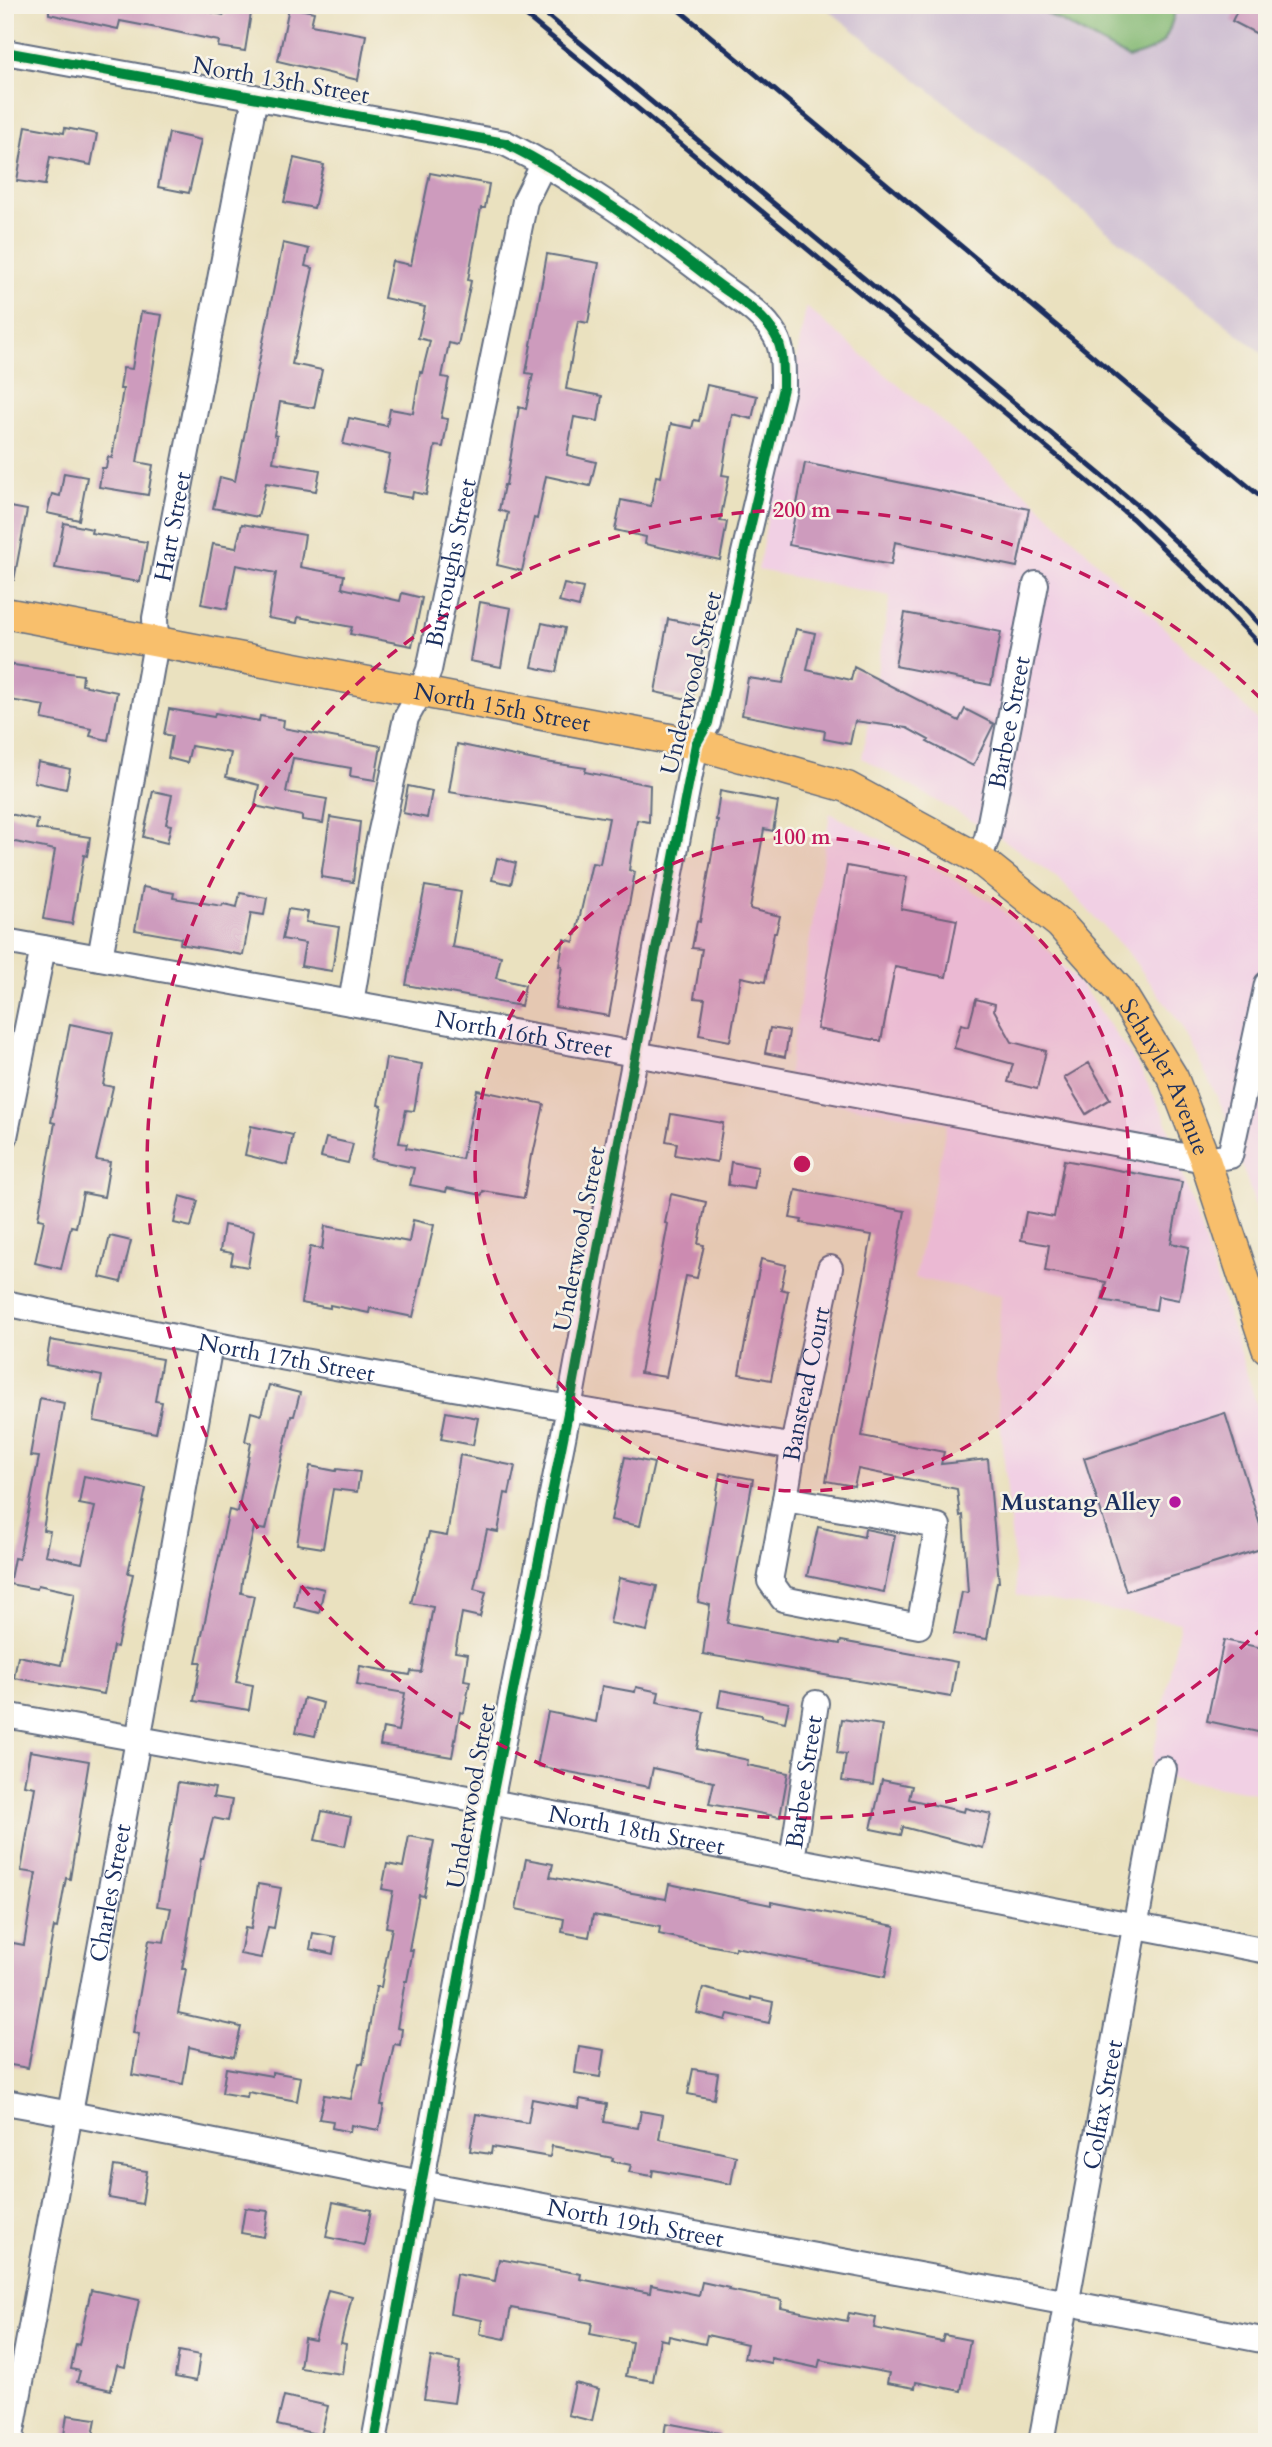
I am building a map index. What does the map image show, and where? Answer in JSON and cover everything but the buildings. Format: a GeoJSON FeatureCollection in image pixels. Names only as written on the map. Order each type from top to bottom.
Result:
{"type":"FeatureCollection","features":[{"type":"Feature","properties":{"kind":"main road","name":"North 15th Street"},"geometry":{"type":"LineString","coordinates":[[5,613],[695,744],[847,787],[979,859]]}},
{"type":"Feature","properties":{"kind":"main road","name":"Schuyler Avenue"},"geometry":{"type":"LineString","coordinates":[[979,859],[1060,924],[1119,990],[1173,1078],[1205,1160],[1267,1348]]}},
{"type":"Feature","properties":{"kind":"street","name":"North 13th Street"},"geometry":{"type":"LineString","coordinates":[[5,52],[505,143],[544,163]]}},
{"type":"Feature","properties":{"kind":"street","name":"Hart Street"},"geometry":{"type":"LineString","coordinates":[[100,958],[129,808],[156,643],[155,618],[255,97]]}},
{"type":"Feature","properties":{"kind":"street","name":"Burroughs Street"},"geometry":{"type":"LineString","coordinates":[[351,1003],[376,853],[406,718],[421,693],[429,670],[525,201],[544,163]]}},
{"type":"Feature","properties":{"kind":"street","name":"Underwood Street"},"geometry":{"type":"LineString","coordinates":[[374,2442],[491,1802],[695,744],[708,723],[783,388],[783,362],[777,338],[765,320],[674,250],[577,182],[544,163]]}},
{"type":"Feature","properties":{"kind":"street","name":"Barbee Street"},"geometry":{"type":"LineString","coordinates":[[979,859],[987,838],[1036,584]]}},
{"type":"Feature","properties":{"kind":"street","name":"North 16th Street"},"geometry":{"type":"LineString","coordinates":[[5,941],[1205,1160]]}},
{"type":"Feature","properties":{"kind":"street"},"geometry":{"type":"LineString","coordinates":[[5,1138],[43,948]]}},
{"type":"Feature","properties":{"kind":"street"},"geometry":{"type":"LineString","coordinates":[[1205,1160],[1230,1156],[1267,984]]}},
{"type":"Feature","properties":{"kind":"street","name":"Banstead Court"},"geometry":{"type":"LineString","coordinates":[[786,1499],[938,1527],[919,1626],[783,1599],[770,1581],[830,1268]]}},
{"type":"Feature","properties":{"kind":"street","name":"North 17th Street"},"geometry":{"type":"LineString","coordinates":[[5,1303],[210,1345],[794,1447]]}},
{"type":"Feature","properties":{"kind":"street","name":"Charles Street"},"geometry":{"type":"LineString","coordinates":[[10,2442],[210,1345]]}},
{"type":"Feature","properties":{"kind":"street","name":"Barbee Street"},"geometry":{"type":"LineString","coordinates":[[792,1860],[816,1703]]}},
{"type":"Feature","properties":{"kind":"street","name":"North 18th Street"},"geometry":{"type":"LineString","coordinates":[[5,1715],[491,1802],[1267,1951]]}},
{"type":"Feature","properties":{"kind":"street","name":"Colfax Street"},"geometry":{"type":"LineString","coordinates":[[1041,2442],[1164,1769]]}},
{"type":"Feature","properties":{"kind":"street","name":"North 19th Street"},"geometry":{"type":"LineString","coordinates":[[5,2102],[1267,2341]]}},
{"type":"Feature","properties":{"kind":"shaded area"},"geometry":{"type":"Polygon","coordinates":[[[822,5],[1267,5],[1267,357],[822,5]]]}},
{"type":"Feature","properties":{"kind":"shaded area"},"geometry":{"type":"Polygon","coordinates":[[[806,307],[1033,499],[1267,729],[1267,1241],[1224,1111],[1182,1026],[1129,954],[1059,879],[998,836],[862,758],[890,596],[758,570],[806,307]]]}},
{"type":"Feature","properties":{"kind":"shaded area"},"geometry":{"type":"Polygon","coordinates":[[[830,813],[933,867],[995,904],[1047,949],[1083,988],[1139,1067],[1165,1117],[1267,1437],[1267,1795],[1149,1775],[1180,1622],[1017,1595],[996,1379],[1001,1295],[915,1278],[947,1123],[785,1095],[830,813]]]}},
{"type":"Feature","properties":{"kind":"green space"},"geometry":{"type":"Polygon","coordinates":[[[1031,5],[1177,5],[1163,41],[1151,50],[1128,58],[1031,5]]]}},
{"type":"Feature","properties":{"kind":"railway"},"geometry":{"type":"LineString","coordinates":[[513,5],[1133,519],[1267,652]]}},
{"type":"Feature","properties":{"kind":"railway"},"geometry":{"type":"LineString","coordinates":[[535,5],[1137,505],[1236,598],[1267,632]]}},
{"type":"Feature","properties":{"kind":"railway"},"geometry":{"type":"LineString","coordinates":[[673,5],[1267,502]]}},
{"type":"Feature","properties":{"kind":"cycle path"},"geometry":{"type":"LineString","coordinates":[[5,52],[505,143],[560,173],[613,207],[748,306],[770,327],[778,341],[781,354],[783,388],[708,723],[696,744],[491,1802],[374,2442]]}},
{"type":"Feature","properties":{"kind":"place","name":"Mustang Alley"},"geometry":{"type":"Point","coordinates":[1175,1502]}}]}
